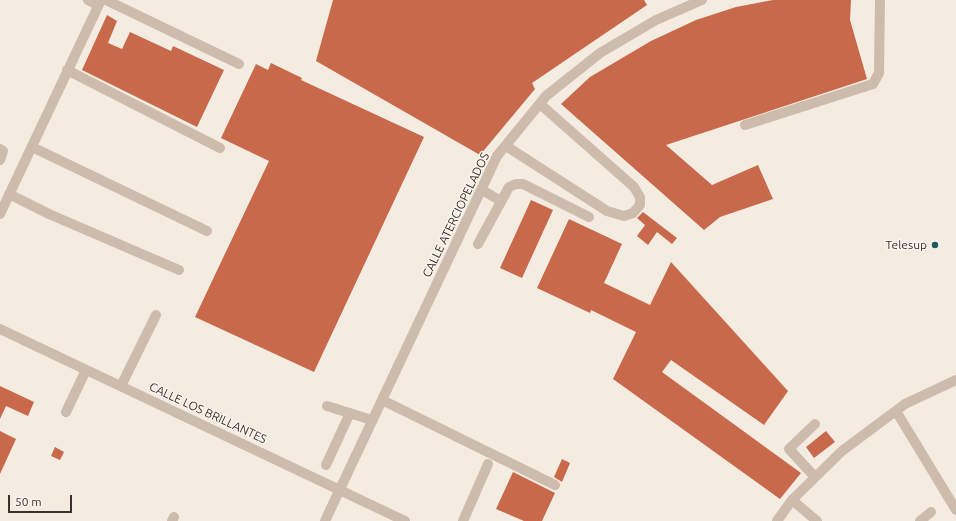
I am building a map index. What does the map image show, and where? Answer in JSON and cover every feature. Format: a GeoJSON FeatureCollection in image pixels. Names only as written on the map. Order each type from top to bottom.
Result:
{"type":"FeatureCollection","features":[{"type":"Feature","properties":{"kind":"street"},"geometry":{"type":"LineString","coordinates":[[88,0],[102,2],[239,64]]}},
{"type":"Feature","properties":{"kind":"street","name":"CALLE ATERCIOPELADOS"},"geometry":{"type":"LineString","coordinates":[[325,521],[497,156],[546,96],[600,52],[656,20],[702,0]]}},
{"type":"Feature","properties":{"kind":"street"},"geometry":{"type":"LineString","coordinates":[[745,125],[873,84],[879,73],[880,0]]}},
{"type":"Feature","properties":{"kind":"street"},"geometry":{"type":"LineString","coordinates":[[0,213],[67,70],[102,2]]}},
{"type":"Feature","properties":{"kind":"street"},"geometry":{"type":"LineString","coordinates":[[67,70],[220,148]]}},
{"type":"Feature","properties":{"kind":"street"},"geometry":{"type":"LineString","coordinates":[[506,146],[607,211],[624,216],[633,213],[640,205],[640,197],[634,187],[540,104]]}},
{"type":"Feature","properties":{"kind":"street"},"geometry":{"type":"LineString","coordinates":[[32,147],[207,231]]}},
{"type":"Feature","properties":{"kind":"street"},"geometry":{"type":"LineString","coordinates":[[0,148],[3,151],[0,160]]}},
{"type":"Feature","properties":{"kind":"street"},"geometry":{"type":"LineString","coordinates":[[478,244],[509,187],[516,184],[523,184],[589,217]]}},
{"type":"Feature","properties":{"kind":"street"},"geometry":{"type":"LineString","coordinates":[[482,190],[501,201]]}},
{"type":"Feature","properties":{"kind":"street"},"geometry":{"type":"LineString","coordinates":[[9,194],[48,214],[179,270]]}},
{"type":"Feature","properties":{"kind":"street"},"geometry":{"type":"LineString","coordinates":[[121,386],[156,316]]}},
{"type":"Feature","properties":{"kind":"street","name":"CALLE LOS BRILLANTES"},"geometry":{"type":"LineString","coordinates":[[0,329],[405,521]]}},
{"type":"Feature","properties":{"kind":"street"},"geometry":{"type":"LineString","coordinates":[[66,412],[86,370]]}},
{"type":"Feature","properties":{"kind":"street"},"geometry":{"type":"LineString","coordinates":[[777,521],[792,500],[842,451],[905,404],[956,380]]}},
{"type":"Feature","properties":{"kind":"street"},"geometry":{"type":"LineString","coordinates":[[382,400],[555,485]]}},
{"type":"Feature","properties":{"kind":"street"},"geometry":{"type":"LineString","coordinates":[[327,406],[372,420]]}},
{"type":"Feature","properties":{"kind":"street"},"geometry":{"type":"LineString","coordinates":[[896,411],[956,510]]}},
{"type":"Feature","properties":{"kind":"street"},"geometry":{"type":"LineString","coordinates":[[326,465],[350,413]]}},
{"type":"Feature","properties":{"kind":"street"},"geometry":{"type":"LineString","coordinates":[[815,424],[790,449],[816,477]]}},
{"type":"Feature","properties":{"kind":"street"},"geometry":{"type":"LineString","coordinates":[[463,521],[488,464]]}},
{"type":"Feature","properties":{"kind":"street"},"geometry":{"type":"LineString","coordinates":[[792,500],[818,521]]}},
{"type":"Feature","properties":{"kind":"street"},"geometry":{"type":"LineString","coordinates":[[920,521],[931,512]]}},
{"type":"Feature","properties":{"kind":"building"},"geometry":{"type":"Polygon","coordinates":[[[333,0],[644,0],[647,5],[532,83],[535,89],[480,155],[316,61],[333,0]]]}},
{"type":"Feature","properties":{"kind":"building"},"geometry":{"type":"Polygon","coordinates":[[[773,0],[851,0],[850,20],[867,79],[666,145],[712,185],[758,165],[773,199],[720,217],[704,230],[561,104],[590,77],[651,41],[696,20],[736,7],[773,0]]]}},
{"type":"Feature","properties":{"kind":"building"},"geometry":{"type":"Polygon","coordinates":[[[107,15],[117,21],[108,43],[122,49],[130,32],[171,51],[173,46],[224,70],[197,127],[82,70],[107,15]]]}},
{"type":"Feature","properties":{"kind":"building"},"geometry":{"type":"Polygon","coordinates":[[[271,63],[302,78],[301,80],[424,137],[314,372],[195,317],[269,161],[221,138],[256,64],[268,70],[271,63]]]}},
{"type":"Feature","properties":{"kind":"building"},"geometry":{"type":"Polygon","coordinates":[[[531,200],[553,210],[522,278],[500,268],[531,200]]]}},
{"type":"Feature","properties":{"kind":"building"},"geometry":{"type":"Polygon","coordinates":[[[643,212],[677,238],[672,244],[657,232],[648,245],[637,236],[645,225],[637,218],[643,212]]]}},
{"type":"Feature","properties":{"kind":"building"},"geometry":{"type":"Polygon","coordinates":[[[569,219],[622,244],[604,283],[650,305],[671,262],[788,391],[764,425],[671,360],[662,372],[801,473],[780,499],[613,379],[636,332],[591,310],[590,313],[537,288],[569,219]]]}},
{"type":"Feature","properties":{"kind":"building"},"geometry":{"type":"Polygon","coordinates":[[[0,386],[34,402],[28,416],[6,406],[0,419],[0,386]]]}},
{"type":"Feature","properties":{"kind":"building"},"geometry":{"type":"Polygon","coordinates":[[[0,431],[16,439],[0,474],[0,431]]]}},
{"type":"Feature","properties":{"kind":"building"},"geometry":{"type":"Polygon","coordinates":[[[826,431],[835,442],[814,458],[806,447],[826,431]]]}},
{"type":"Feature","properties":{"kind":"building"},"geometry":{"type":"Polygon","coordinates":[[[55,447],[64,452],[60,460],[51,456],[55,447]]]}},
{"type":"Feature","properties":{"kind":"building"},"geometry":{"type":"Polygon","coordinates":[[[562,459],[570,463],[562,482],[554,477],[562,459]]]}},
{"type":"Feature","properties":{"kind":"building"},"geometry":{"type":"Polygon","coordinates":[[[513,472],[555,493],[542,521],[524,521],[496,509],[513,472]]]}},
{"type":"Feature","properties":{"kind":"place","name":"Telesup"},"geometry":{"type":"Point","coordinates":[935,245]}}]}
